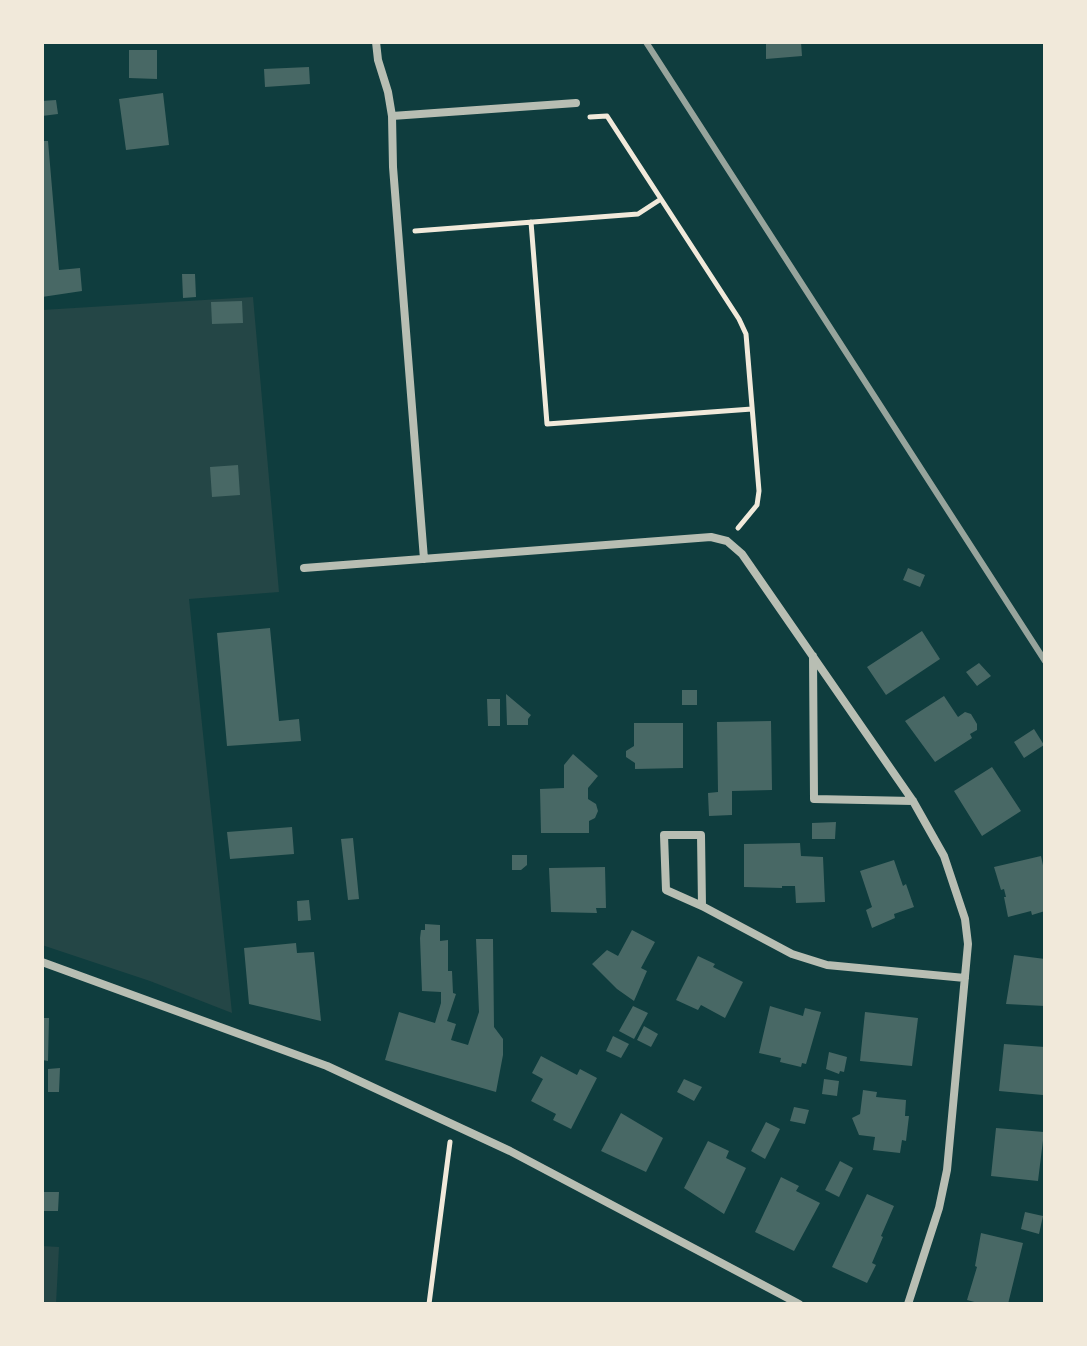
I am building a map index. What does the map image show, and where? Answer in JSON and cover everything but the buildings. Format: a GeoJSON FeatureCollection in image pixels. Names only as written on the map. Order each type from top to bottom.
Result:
{"type":"FeatureCollection","features":[{"type":"Feature","properties":{"kind":"street"},"geometry":{"type":"LineString","coordinates":[[376,42],[392,116],[398,233],[424,559]]}},
{"type":"Feature","properties":{"kind":"street"},"geometry":{"type":"LineString","coordinates":[[392,116],[576,103]]}},
{"type":"Feature","properties":{"kind":"street"},"geometry":{"type":"LineString","coordinates":[[304,568],[711,537],[727,541],[742,554],[913,801],[944,856],[965,919],[968,944],[947,1170],[939,1208],[908,1304]]}},
{"type":"Feature","properties":{"kind":"street"},"geometry":{"type":"LineString","coordinates":[[813,656],[814,799],[913,801]]}},
{"type":"Feature","properties":{"kind":"street"},"geometry":{"type":"LineString","coordinates":[[702,906],[701,835],[664,835],[666,890],[792,954],[827,965],[965,978]]}},
{"type":"Feature","properties":{"kind":"street"},"geometry":{"type":"LineString","coordinates":[[42,962],[327,1066],[453,1123],[799,1304]]}},
{"type":"Feature","properties":{"kind":"path"},"geometry":{"type":"LineString","coordinates":[[576,103],[578,118],[607,116],[746,334],[759,491],[757,505],[727,541]]}},
{"type":"Feature","properties":{"kind":"path"},"geometry":{"type":"LineString","coordinates":[[398,233],[638,214],[661,199]]}},
{"type":"Feature","properties":{"kind":"path"},"geometry":{"type":"LineString","coordinates":[[531,222],[547,424],[752,409]]}},
{"type":"Feature","properties":{"kind":"path"},"geometry":{"type":"LineString","coordinates":[[429,1304],[453,1123]]}},
{"type":"Feature","properties":{"kind":"shaded area"},"geometry":{"type":"Polygon","coordinates":[[[253,297],[279,592],[189,599],[232,1013],[150,981],[42,945],[42,310],[253,297]]]}},
{"type":"Feature","properties":{"kind":"shaded area"},"geometry":{"type":"Polygon","coordinates":[[[42,1246],[59,1247],[56,1304],[42,1304],[42,1246]]]}},
{"type":"Feature","properties":{"kind":"railway"},"geometry":{"type":"LineString","coordinates":[[646,42],[1045,661]]}}]}
